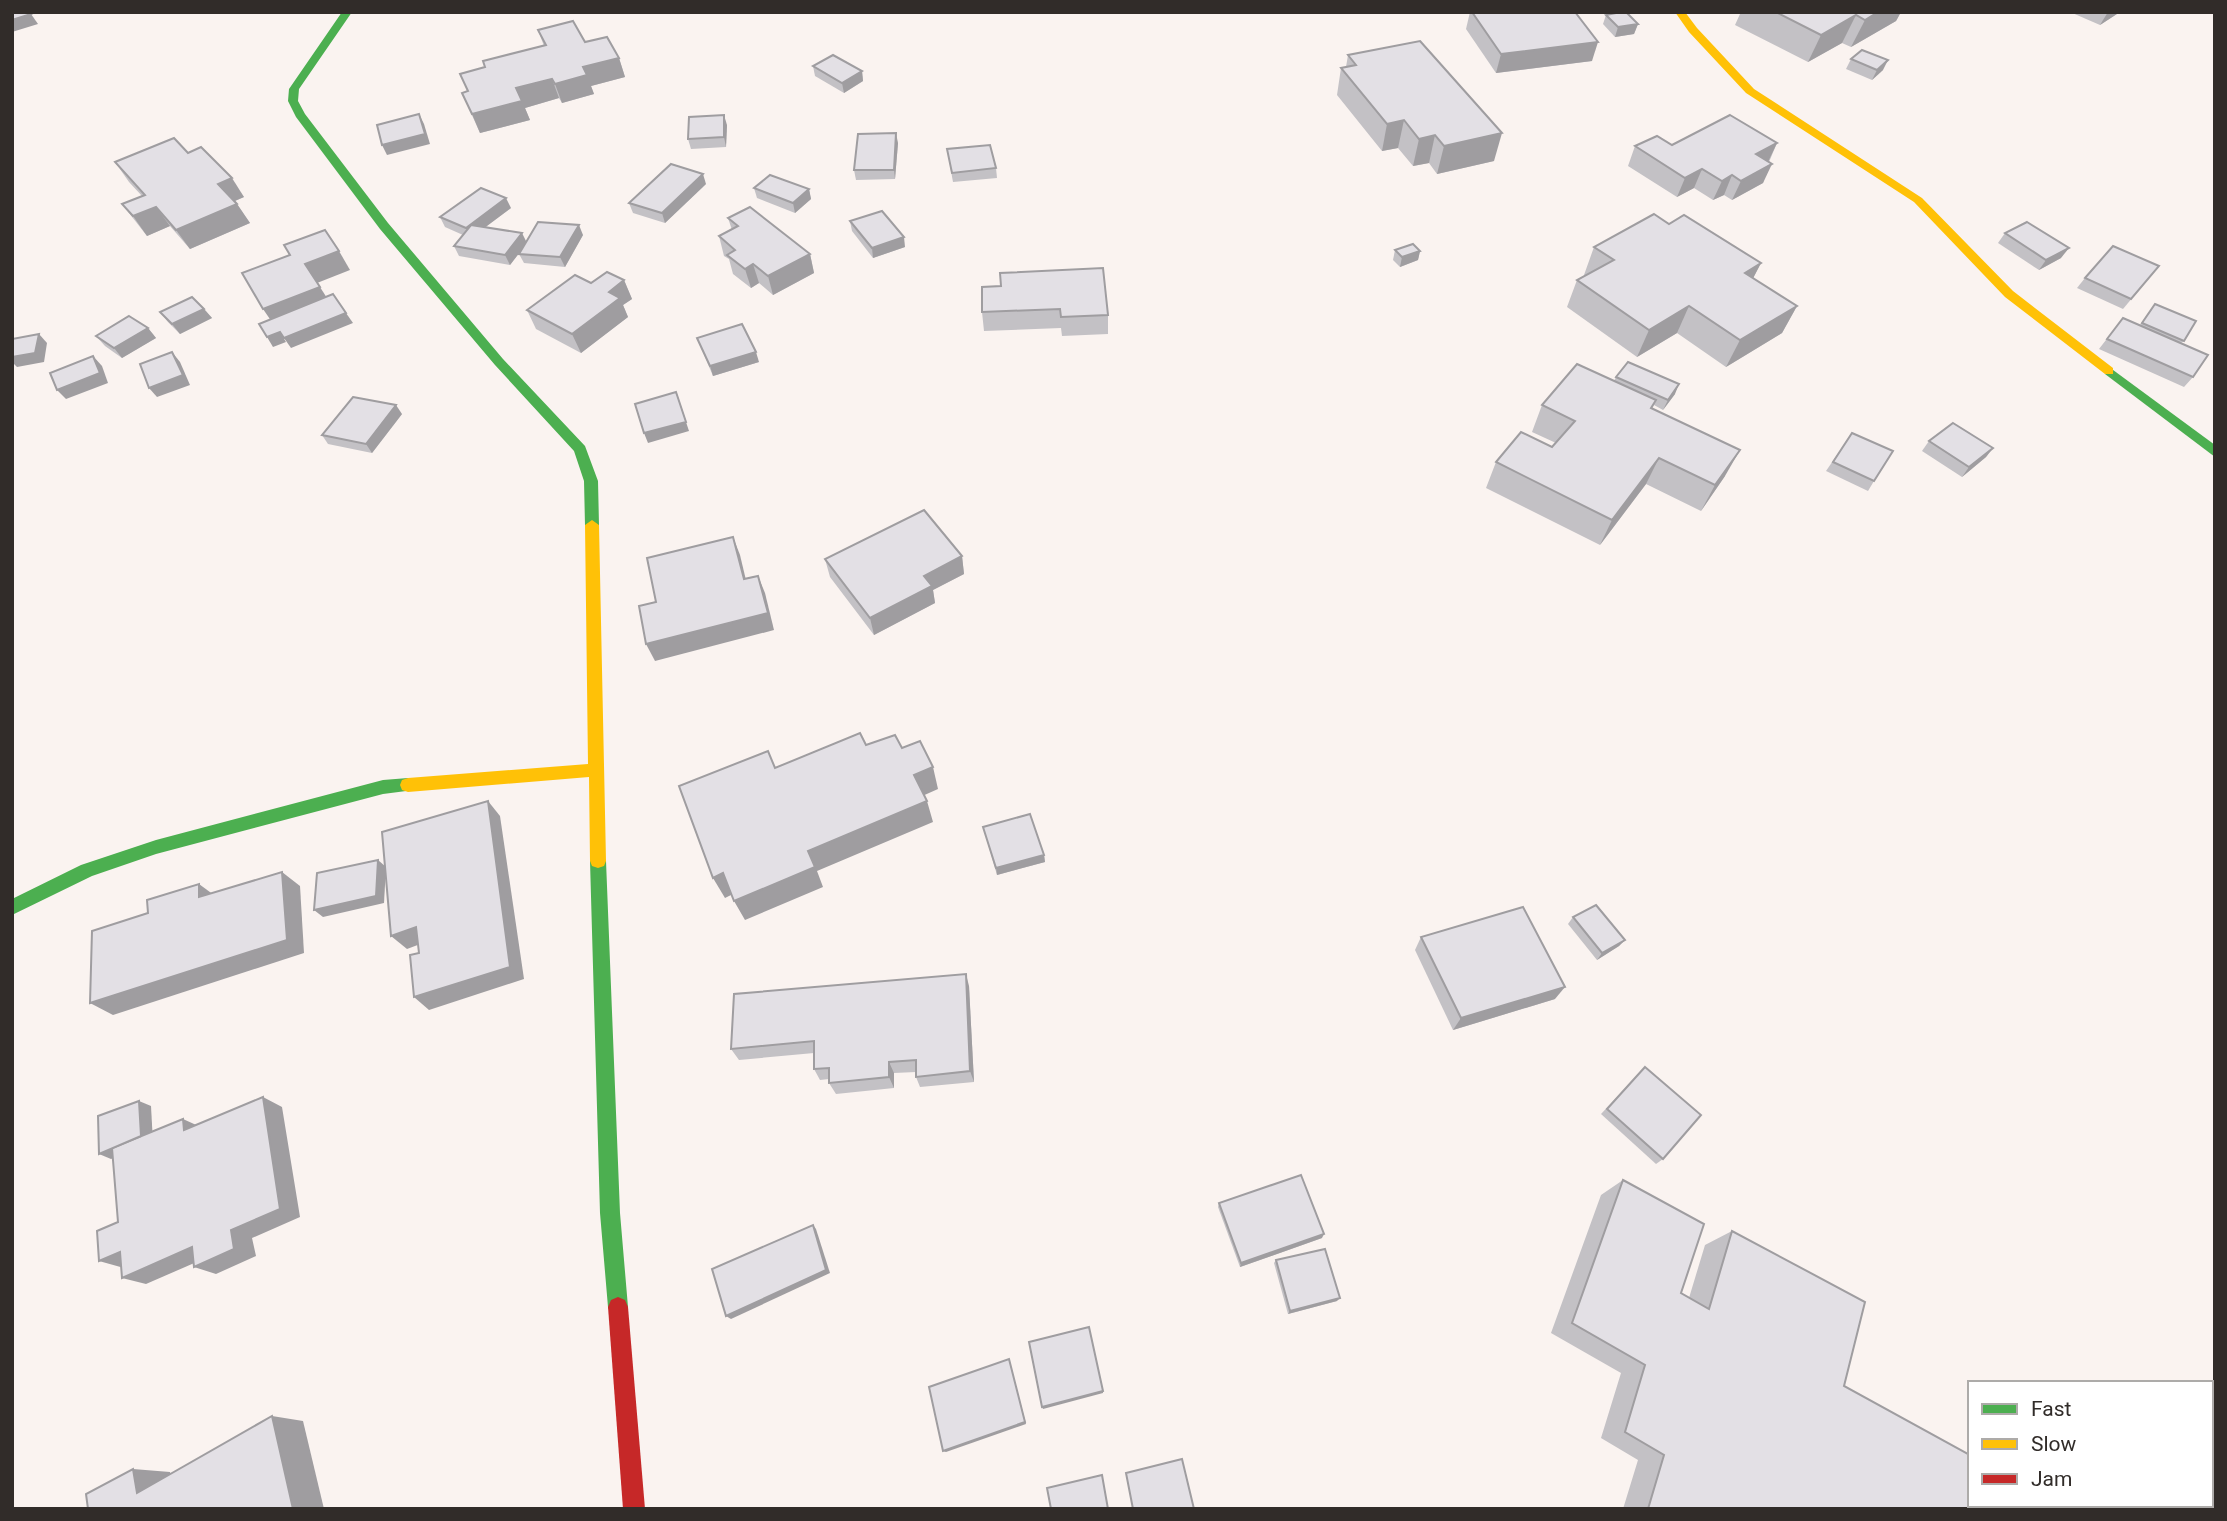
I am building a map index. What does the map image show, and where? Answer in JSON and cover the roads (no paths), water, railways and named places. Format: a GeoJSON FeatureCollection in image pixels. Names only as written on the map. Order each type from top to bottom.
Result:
{"type":"FeatureCollection","features":[{"type":"Feature","properties":{"kind":"street"},"geometry":{"type":"LineString","coordinates":[[347,12],[294,89],[293,101],[300,115],[384,226],[499,362],[580,449],[591,481],[595,770],[610,1213],[634,1509]]}},
{"type":"Feature","properties":{"kind":"street"},"geometry":{"type":"LineString","coordinates":[[1680,12],[1693,30],[1750,91],[1918,200],[2009,293],[2215,452]]}},
{"type":"Feature","properties":{"kind":"street"},"geometry":{"type":"LineString","coordinates":[[12,907],[87,870],[156,847],[383,788],[595,770]]}}]}
